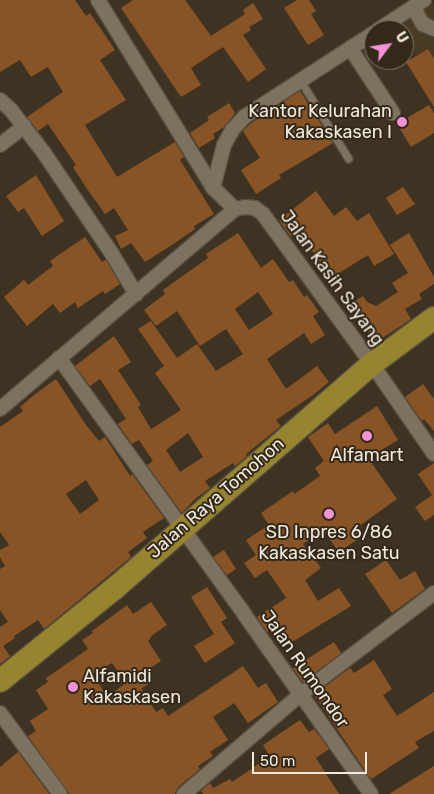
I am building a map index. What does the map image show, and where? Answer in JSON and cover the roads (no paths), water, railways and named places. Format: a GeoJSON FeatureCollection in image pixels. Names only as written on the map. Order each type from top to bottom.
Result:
{"type":"FeatureCollection","features":[{"type":"Feature","properties":{"kind":"highway","name":"Jalan Raya Tomohon"},"geometry":{"type":"LineString","coordinates":[[0,681],[115,588],[372,364],[434,318]]}},
{"type":"Feature","properties":{"kind":"street"},"geometry":{"type":"LineString","coordinates":[[0,409],[235,209],[213,188],[98,0]]}},
{"type":"Feature","properties":{"kind":"street"},"geometry":{"type":"LineString","coordinates":[[394,20],[419,4],[423,24],[434,29]]}},
{"type":"Feature","properties":{"kind":"street"},"geometry":{"type":"LineString","coordinates":[[213,188],[224,146],[232,129],[244,117],[364,39]]}},
{"type":"Feature","properties":{"kind":"street"},"geometry":{"type":"LineString","coordinates":[[350,48],[393,113]]}},
{"type":"Feature","properties":{"kind":"street"},"geometry":{"type":"LineString","coordinates":[[0,100],[24,126],[112,254],[136,294]]}},
{"type":"Feature","properties":{"kind":"street"},"geometry":{"type":"LineString","coordinates":[[0,145],[24,126]]}},
{"type":"Feature","properties":{"kind":"street","name":"Jalan Kasih Sayang"},"geometry":{"type":"LineString","coordinates":[[235,209],[255,208],[263,214],[372,364],[434,454]]}},
{"type":"Feature","properties":{"kind":"street","name":"Jalan Rumondor"},"geometry":{"type":"LineString","coordinates":[[59,358],[371,794]]}},
{"type":"Feature","properties":{"kind":"street"},"geometry":{"type":"LineString","coordinates":[[184,794],[301,694],[434,593]]}},
{"type":"Feature","properties":{"kind":"street"},"geometry":{"type":"LineString","coordinates":[[0,713],[60,794]]}},
{"type":"Feature","properties":{"kind":"lane"},"geometry":{"type":"LineString","coordinates":[[300,80],[348,158]]}},
{"type":"Feature","properties":{"kind":"place","name":"Kantor Kelurahan Kakaskasen I"},"geometry":{"type":"Point","coordinates":[402,122]}},
{"type":"Feature","properties":{"kind":"place","name":"Alfamart"},"geometry":{"type":"Point","coordinates":[367,436]}},
{"type":"Feature","properties":{"kind":"place","name":"SD Inpres 6/86 Kakaskasen Satu"},"geometry":{"type":"Point","coordinates":[329,514]}},
{"type":"Feature","properties":{"kind":"place","name":"Alfamidi Kakaskasen"},"geometry":{"type":"Point","coordinates":[73,687]}}]}
